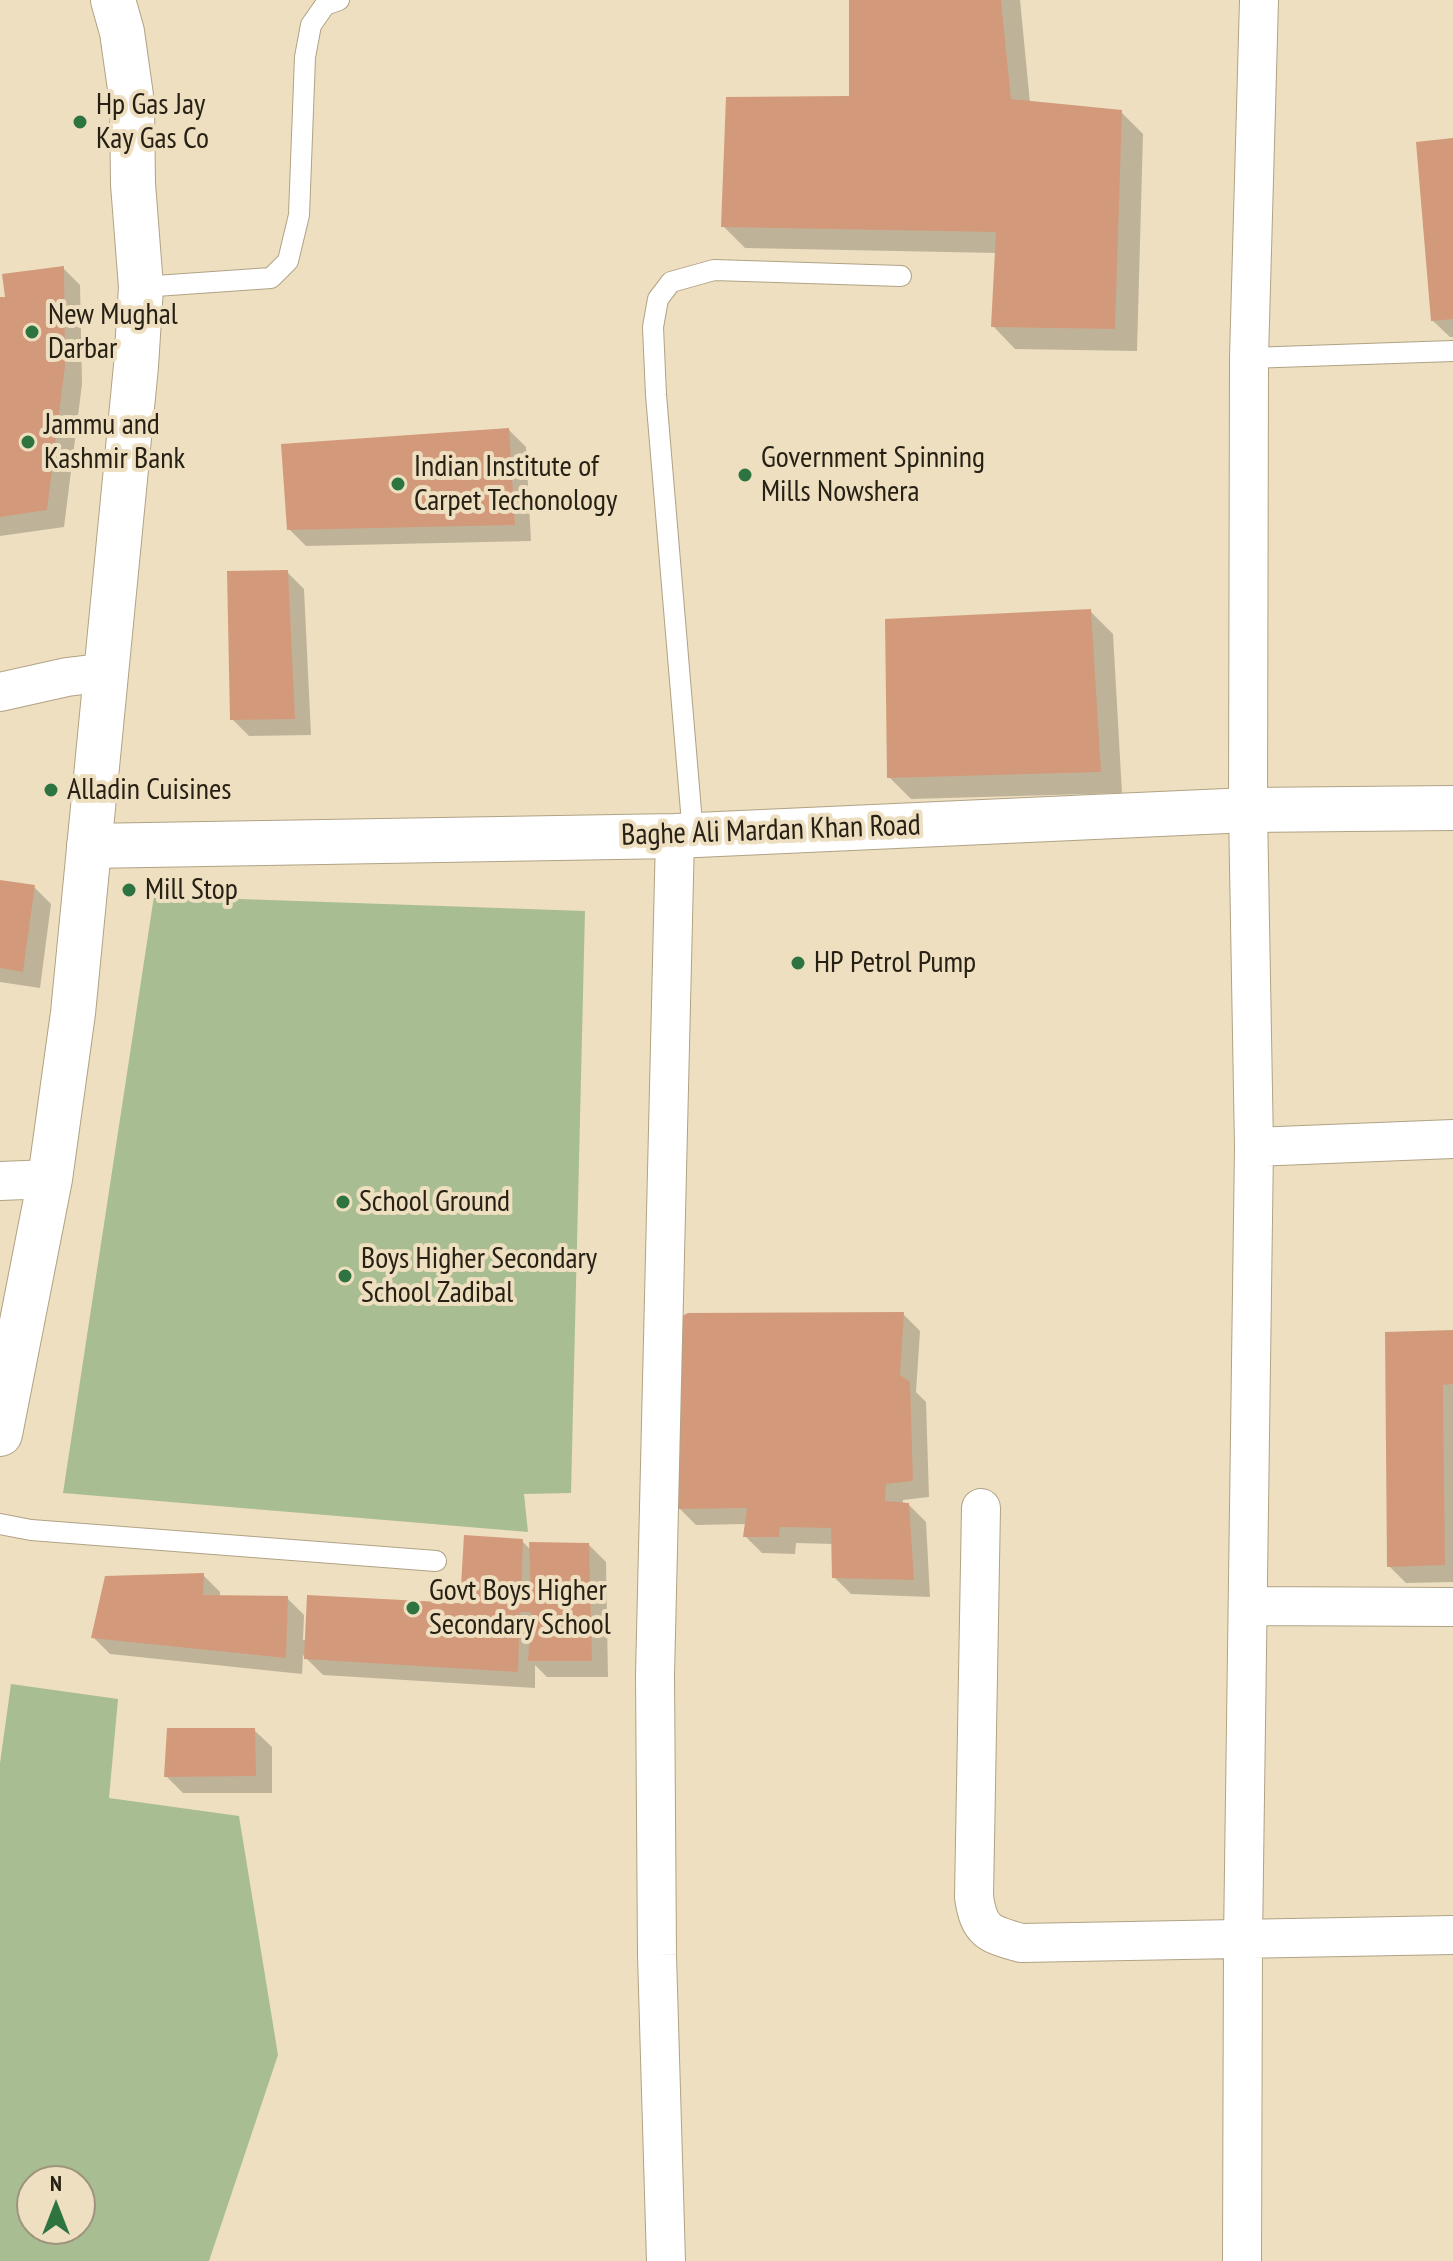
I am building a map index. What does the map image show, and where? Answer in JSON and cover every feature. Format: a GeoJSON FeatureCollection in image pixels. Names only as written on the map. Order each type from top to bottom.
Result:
{"type":"FeatureCollection","features":[{"type":"Feature","properties":{"kind":"main road"},"geometry":{"type":"LineString","coordinates":[[0,1434],[7,1357],[50,1179],[73,1013],[136,366],[141,287],[133,184],[132,103],[122,32],[113,0]]}},
{"type":"Feature","properties":{"kind":"main road","name":"Baghe Ali Mardan Khan Road"},"geometry":{"type":"LineString","coordinates":[[89,846],[684,835],[1248,810],[1453,808]]}},
{"type":"Feature","properties":{"kind":"street"},"geometry":{"type":"LineString","coordinates":[[1242,2261],[1243,1940],[1254,1147],[1248,810],[1249,358],[1259,0]]}},
{"type":"Feature","properties":{"kind":"street"},"geometry":{"type":"LineString","coordinates":[[0,692],[67,677],[108,672]]}},
{"type":"Feature","properties":{"kind":"street"},"geometry":{"type":"LineString","coordinates":[[666,2261],[657,1955],[655,1675],[684,835]]}},
{"type":"Feature","properties":{"kind":"street"},"geometry":{"type":"LineString","coordinates":[[1254,1147],[1453,1139]]}},
{"type":"Feature","properties":{"kind":"street"},"geometry":{"type":"LineString","coordinates":[[0,1181],[50,1179]]}},
{"type":"Feature","properties":{"kind":"street"},"geometry":{"type":"LineString","coordinates":[[981,1508],[974,1897],[977,1919],[991,1935],[1021,1943],[1453,1935]]}},
{"type":"Feature","properties":{"kind":"street"},"geometry":{"type":"LineString","coordinates":[[1248,1606],[1453,1607]]}},
{"type":"Feature","properties":{"kind":"lane"},"geometry":{"type":"LineString","coordinates":[[141,287],[271,278],[288,261],[299,215],[305,57],[311,25],[325,5],[339,0]]}},
{"type":"Feature","properties":{"kind":"lane"},"geometry":{"type":"LineString","coordinates":[[684,835],[656,395],[653,327],[658,299],[671,282],[714,270],[901,276]]}},
{"type":"Feature","properties":{"kind":"lane"},"geometry":{"type":"LineString","coordinates":[[1249,358],[1453,351]]}},
{"type":"Feature","properties":{"kind":"lane"},"geometry":{"type":"LineString","coordinates":[[0,1524],[31,1530],[436,1561]]}},
{"type":"Feature","properties":{"kind":"green space","name":"School Ground"},"geometry":{"type":"Polygon","coordinates":[[[154,896],[585,911],[571,1493],[524,1494],[528,1532],[63,1493],[154,896]]]}},
{"type":"Feature","properties":{"kind":"green space"},"geometry":{"type":"Polygon","coordinates":[[[11,1684],[118,1699],[109,1798],[239,1816],[278,2055],[209,2261],[0,2261],[0,1763],[11,1684]]]}},
{"type":"Feature","properties":{"kind":"building"},"geometry":{"type":"Polygon","coordinates":[[[849,0],[1001,0],[1011,99],[1122,110],[1115,329],[991,327],[996,232],[721,227],[726,97],[849,96],[849,0]]]}},
{"type":"Feature","properties":{"kind":"building"},"geometry":{"type":"Polygon","coordinates":[[[1453,138],[1453,319],[1431,321],[1416,142],[1453,138]]]}},
{"type":"Feature","properties":{"kind":"building"},"geometry":{"type":"Polygon","coordinates":[[[64,266],[65,366],[47,510],[0,517],[0,297],[5,297],[2,274],[64,266]]]}},
{"type":"Feature","properties":{"kind":"building","name":"Indian Institute of Carpet Techonology"},"geometry":{"type":"Polygon","coordinates":[[[509,428],[515,525],[287,530],[281,444],[509,428]]]}},
{"type":"Feature","properties":{"kind":"building"},"geometry":{"type":"Polygon","coordinates":[[[288,570],[295,719],[230,720],[227,571],[288,570]]]}},
{"type":"Feature","properties":{"kind":"building"},"geometry":{"type":"Polygon","coordinates":[[[1091,609],[1101,772],[887,778],[885,619],[1091,609]]]}},
{"type":"Feature","properties":{"kind":"building"},"geometry":{"type":"Polygon","coordinates":[[[0,880],[35,885],[23,972],[0,968],[0,880]]]}},
{"type":"Feature","properties":{"kind":"building"},"geometry":{"type":"Polygon","coordinates":[[[904,1312],[900,1375],[910,1382],[913,1481],[886,1484],[885,1501],[909,1503],[914,1580],[832,1578],[831,1528],[780,1527],[779,1537],[743,1537],[747,1508],[677,1509],[676,1319],[688,1313],[904,1312]]]}},
{"type":"Feature","properties":{"kind":"building"},"geometry":{"type":"Polygon","coordinates":[[[1453,1330],[1453,1384],[1443,1385],[1445,1565],[1387,1567],[1385,1332],[1453,1330]]]}},
{"type":"Feature","properties":{"kind":"building","name":"Govt Boys Higher Secondary School"},"geometry":{"type":"Polygon","coordinates":[[[464,1535],[523,1539],[521,1595],[531,1595],[529,1542],[589,1543],[592,1661],[528,1661],[531,1612],[520,1612],[518,1672],[304,1659],[307,1595],[460,1603],[464,1535]]]}},
{"type":"Feature","properties":{"kind":"building"},"geometry":{"type":"Polygon","coordinates":[[[204,1573],[203,1595],[288,1596],[286,1658],[91,1638],[105,1576],[204,1573]]]}},
{"type":"Feature","properties":{"kind":"building"},"geometry":{"type":"Polygon","coordinates":[[[167,1728],[255,1728],[256,1776],[164,1777],[167,1728]]]}},
{"type":"Feature","properties":{"kind":"place","name":"Hp Gas Jay Kay Gas Co"},"geometry":{"type":"Point","coordinates":[80,122]}},
{"type":"Feature","properties":{"kind":"place","name":"New Mughal Darbar"},"geometry":{"type":"Point","coordinates":[32,332]}},
{"type":"Feature","properties":{"kind":"place","name":"Jammu and Kashmir Bank"},"geometry":{"type":"Point","coordinates":[28,442]}},
{"type":"Feature","properties":{"kind":"place","name":"Government Spinning Mills Nowshera"},"geometry":{"type":"Point","coordinates":[745,475]}},
{"type":"Feature","properties":{"kind":"place","name":"Indian Institute of Carpet Techonology"},"geometry":{"type":"Point","coordinates":[398,484]}},
{"type":"Feature","properties":{"kind":"place","name":"Alladin Cuisines"},"geometry":{"type":"Point","coordinates":[51,790]}},
{"type":"Feature","properties":{"kind":"place","name":"Mill Stop"},"geometry":{"type":"Point","coordinates":[129,890]}},
{"type":"Feature","properties":{"kind":"place","name":"HP Petrol Pump"},"geometry":{"type":"Point","coordinates":[798,963]}},
{"type":"Feature","properties":{"kind":"place","name":"School Ground"},"geometry":{"type":"Point","coordinates":[343,1202]}},
{"type":"Feature","properties":{"kind":"place","name":"Boys Higher Secondary School Zadibal"},"geometry":{"type":"Point","coordinates":[345,1276]}},
{"type":"Feature","properties":{"kind":"place","name":"Govt Boys Higher Secondary School"},"geometry":{"type":"Point","coordinates":[413,1608]}}]}
